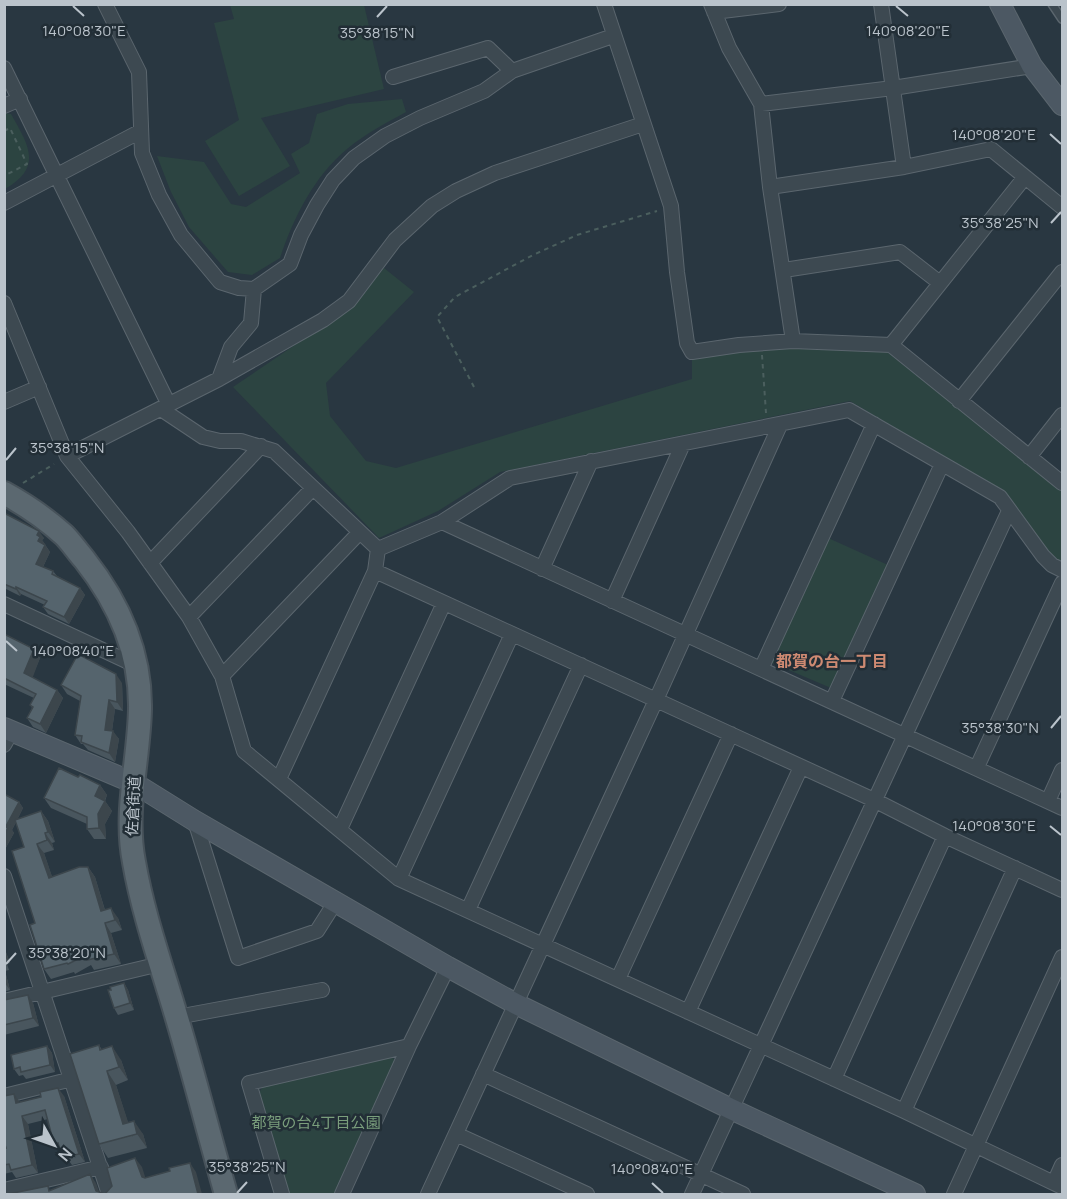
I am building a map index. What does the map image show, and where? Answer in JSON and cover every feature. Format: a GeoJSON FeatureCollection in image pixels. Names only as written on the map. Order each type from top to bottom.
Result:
{"type":"FeatureCollection","features":[{"type":"Feature","properties":{"kind":"main road","name":"佐倉街道"},"geometry":{"type":"LineString","coordinates":[[5,493],[32,509],[65,536],[95,574],[130,638],[137,666],[140,708],[129,826],[133,859],[141,901],[177,1017],[226,1194]]}},
{"type":"Feature","properties":{"kind":"street"},"geometry":{"type":"LineString","coordinates":[[105,4],[140,72],[142,153],[159,195],[181,235],[220,282],[239,288],[254,289],[290,264],[301,235],[333,180],[354,158],[385,136],[484,90],[512,71],[613,36]]}},
{"type":"Feature","properties":{"kind":"street"},"geometry":{"type":"LineString","coordinates":[[604,4],[671,206],[687,343],[692,352],[793,341],[891,345],[1062,483]]}},
{"type":"Feature","properties":{"kind":"street"},"geometry":{"type":"LineString","coordinates":[[778,4],[712,8],[729,48],[761,104],[770,187],[793,341]]}},
{"type":"Feature","properties":{"kind":"street"},"geometry":{"type":"LineString","coordinates":[[881,4],[904,167]]}},
{"type":"Feature","properties":{"kind":"street"},"geometry":{"type":"LineString","coordinates":[[1000,4],[1032,66],[1062,105]]}},
{"type":"Feature","properties":{"kind":"street"},"geometry":{"type":"LineString","coordinates":[[393,77],[452,61],[488,48],[512,71]]}},
{"type":"Feature","properties":{"kind":"street"},"geometry":{"type":"LineString","coordinates":[[761,104],[893,88],[1032,66]]}},
{"type":"Feature","properties":{"kind":"street"},"geometry":{"type":"LineString","coordinates":[[4,68],[165,407],[203,437],[220,441],[241,441],[274,452],[378,549]]}},
{"type":"Feature","properties":{"kind":"street"},"geometry":{"type":"LineString","coordinates":[[4,106],[20,99]]}},
{"type":"Feature","properties":{"kind":"street"},"geometry":{"type":"LineString","coordinates":[[67,456],[219,379],[323,320],[349,301],[395,240],[432,206],[456,191],[495,173],[643,124]]}},
{"type":"Feature","properties":{"kind":"street"},"geometry":{"type":"LineString","coordinates":[[4,203],[141,131]]}},
{"type":"Feature","properties":{"kind":"street"},"geometry":{"type":"LineString","coordinates":[[770,187],[904,167],[991,149],[1062,207]]}},
{"type":"Feature","properties":{"kind":"street"},"geometry":{"type":"LineString","coordinates":[[891,345],[1025,177]]}},
{"type":"Feature","properties":{"kind":"street"},"geometry":{"type":"LineString","coordinates":[[784,270],[900,252],[940,283]]}},
{"type":"Feature","properties":{"kind":"street"},"geometry":{"type":"LineString","coordinates":[[959,402],[1062,272]]}},
{"type":"Feature","properties":{"kind":"street"},"geometry":{"type":"LineString","coordinates":[[219,379],[231,347],[251,323],[254,289]]}},
{"type":"Feature","properties":{"kind":"street"},"geometry":{"type":"LineString","coordinates":[[4,303],[67,456],[128,532],[189,617],[222,676],[244,751],[399,879],[904,1111],[1058,1185],[1062,1165]]}},
{"type":"Feature","properties":{"kind":"street"},"geometry":{"type":"LineString","coordinates":[[4,402],[39,387]]}},
{"type":"Feature","properties":{"kind":"street"},"geometry":{"type":"LineString","coordinates":[[378,549],[442,522],[510,478],[849,410],[1000,497],[1043,556],[1052,565],[1062,570]]}},
{"type":"Feature","properties":{"kind":"street"},"geometry":{"type":"LineString","coordinates":[[1029,457],[1062,415]]}},
{"type":"Feature","properties":{"kind":"street"},"geometry":{"type":"LineString","coordinates":[[761,669],[874,424]]}},
{"type":"Feature","properties":{"kind":"street"},"geometry":{"type":"LineString","coordinates":[[428,1194],[656,700],[773,426]]}},
{"type":"Feature","properties":{"kind":"street"},"geometry":{"type":"LineString","coordinates":[[612,601],[683,444]]}},
{"type":"Feature","properties":{"kind":"street"},"geometry":{"type":"LineString","coordinates":[[150,563],[261,446]]}},
{"type":"Feature","properties":{"kind":"street"},"geometry":{"type":"LineString","coordinates":[[542,569],[591,461]]}},
{"type":"Feature","properties":{"kind":"street"},"geometry":{"type":"LineString","coordinates":[[832,701],[942,464]]}},
{"type":"Feature","properties":{"kind":"street"},"geometry":{"type":"LineString","coordinates":[[189,617],[313,488]]}},
{"type":"Feature","properties":{"kind":"street"},"geometry":{"type":"LineString","coordinates":[[692,1194],[1009,511]]}},
{"type":"Feature","properties":{"kind":"street"},"geometry":{"type":"LineString","coordinates":[[442,522],[1062,808]]}},
{"type":"Feature","properties":{"kind":"street"},"geometry":{"type":"LineString","coordinates":[[222,676],[359,533]]}},
{"type":"Feature","properties":{"kind":"street"},"geometry":{"type":"LineString","coordinates":[[279,779],[375,571],[378,549]]}},
{"type":"Feature","properties":{"kind":"street"},"geometry":{"type":"LineString","coordinates":[[375,571],[874,800],[945,836],[1062,890]]}},
{"type":"Feature","properties":{"kind":"street"},"geometry":{"type":"LineString","coordinates":[[977,767],[1062,583]]}},
{"type":"Feature","properties":{"kind":"street"},"geometry":{"type":"LineString","coordinates":[[340,829],[444,603]]}},
{"type":"Feature","properties":{"kind":"street"},"geometry":{"type":"LineString","coordinates":[[4,604],[137,666]]}},
{"type":"Feature","properties":{"kind":"street"},"geometry":{"type":"LineString","coordinates":[[399,879],[512,634]]}},
{"type":"Feature","properties":{"kind":"street"},"geometry":{"type":"LineString","coordinates":[[468,910],[581,665]]}},
{"type":"Feature","properties":{"kind":"street"},"geometry":{"type":"LineString","coordinates":[[618,979],[731,734]]}},
{"type":"Feature","properties":{"kind":"street"},"geometry":{"type":"LineString","coordinates":[[7,735],[134,783],[195,821],[516,1004],[731,1109],[915,1194]]}},
{"type":"Feature","properties":{"kind":"street"},"geometry":{"type":"LineString","coordinates":[[688,1012],[801,767]]}},
{"type":"Feature","properties":{"kind":"street"},"geometry":{"type":"LineString","coordinates":[[1048,801],[1062,770]]}},
{"type":"Feature","properties":{"kind":"street"},"geometry":{"type":"LineString","coordinates":[[195,821],[238,958],[317,931],[336,901]]}},
{"type":"Feature","properties":{"kind":"street"},"geometry":{"type":"LineString","coordinates":[[834,1079],[945,836]]}},
{"type":"Feature","properties":{"kind":"street"},"geometry":{"type":"LineString","coordinates":[[904,1111],[1015,868]]}},
{"type":"Feature","properties":{"kind":"street"},"geometry":{"type":"LineString","coordinates":[[4,876],[110,1194]]}},
{"type":"Feature","properties":{"kind":"street"},"geometry":{"type":"LineString","coordinates":[[954,1194],[1062,957]]}},
{"type":"Feature","properties":{"kind":"street"},"geometry":{"type":"LineString","coordinates":[[4,1001],[160,964]]}},
{"type":"Feature","properties":{"kind":"street"},"geometry":{"type":"LineString","coordinates":[[342,1194],[409,1046],[448,967]]}},
{"type":"Feature","properties":{"kind":"street"},"geometry":{"type":"LineString","coordinates":[[177,1017],[322,990]]}},
{"type":"Feature","properties":{"kind":"street"},"geometry":{"type":"LineString","coordinates":[[282,1194],[249,1083],[409,1046]]}},
{"type":"Feature","properties":{"kind":"street"},"geometry":{"type":"LineString","coordinates":[[483,1074],[743,1194]]}},
{"type":"Feature","properties":{"kind":"street"},"geometry":{"type":"LineString","coordinates":[[4,1096],[72,1079]]}},
{"type":"Feature","properties":{"kind":"street"},"geometry":{"type":"LineString","coordinates":[[456,1134],[587,1194]]}},
{"type":"Feature","properties":{"kind":"street"},"geometry":{"type":"LineString","coordinates":[[4,1190],[100,1167]]}},
{"type":"Feature","properties":{"kind":"lane"},"geometry":{"type":"LineString","coordinates":[[1053,5],[1062,19]]}},
{"type":"Feature","properties":{"kind":"path"},"geometry":{"type":"LineString","coordinates":[[4,131],[10,128],[27,164],[4,177]]}},
{"type":"Feature","properties":{"kind":"path"},"geometry":{"type":"LineString","coordinates":[[474,387],[437,317],[455,297],[533,255],[577,235],[671,206]]}},
{"type":"Feature","properties":{"kind":"path"},"geometry":{"type":"LineString","coordinates":[[761,343],[773,426]]}},
{"type":"Feature","properties":{"kind":"path"},"geometry":{"type":"LineString","coordinates":[[5,493],[67,456]]}},
{"type":"Feature","properties":{"kind":"green space"},"geometry":{"type":"Polygon","coordinates":[[[230,5],[364,5],[384,89],[261,118],[290,166],[239,196],[205,141],[239,120],[214,23],[234,19],[230,5]]]}},
{"type":"Feature","properties":{"kind":"green space"},"geometry":{"type":"Polygon","coordinates":[[[402,99],[406,112],[354,144],[324,172],[298,213],[280,258],[252,275],[228,272],[189,227],[171,192],[157,156],[204,162],[231,204],[246,207],[300,173],[291,154],[309,143],[317,114],[348,104],[402,99]]]}},
{"type":"Feature","properties":{"kind":"green space"},"geometry":{"type":"Polygon","coordinates":[[[4,113],[11,114],[23,136],[29,155],[25,172],[5,189],[4,113]]]}},
{"type":"Feature","properties":{"kind":"green space"},"geometry":{"type":"Polygon","coordinates":[[[384,268],[414,292],[326,383],[330,416],[366,461],[396,468],[692,379],[692,357],[738,350],[793,347],[887,352],[1062,491],[1062,561],[1057,560],[1044,546],[1004,493],[850,401],[500,472],[438,511],[379,538],[233,387],[351,307],[384,268]]]}},
{"type":"Feature","properties":{"kind":"green space"},"geometry":{"type":"Polygon","coordinates":[[[826,537],[888,565],[831,688],[770,662],[826,537]]]}},
{"type":"Feature","properties":{"kind":"green space","name":"都賀の台4丁目公園"},"geometry":{"type":"Polygon","coordinates":[[[390,1053],[396,1063],[335,1194],[287,1194],[259,1093],[265,1083],[390,1053]]]}},
{"type":"Feature","properties":{"kind":"building"},"geometry":{"type":"Polygon","coordinates":[[[4,513],[39,531],[38,541],[45,545],[36,564],[53,571],[52,574],[80,588],[64,617],[43,607],[47,601],[4,584],[4,513]]]}},
{"type":"Feature","properties":{"kind":"building"},"geometry":{"type":"Polygon","coordinates":[[[4,634],[34,649],[24,673],[57,690],[40,724],[27,718],[36,694],[4,678],[4,634]]]}},
{"type":"Feature","properties":{"kind":"building"},"geometry":{"type":"Polygon","coordinates":[[[78,654],[116,674],[117,702],[109,700],[105,730],[113,731],[109,753],[81,742],[82,736],[75,735],[81,696],[61,685],[78,654]]]}},
{"type":"Feature","properties":{"kind":"building"},"geometry":{"type":"Polygon","coordinates":[[[59,768],[100,785],[95,796],[105,801],[98,814],[99,828],[87,829],[87,817],[44,798],[59,768]]]}},
{"type":"Feature","properties":{"kind":"building"},"geometry":{"type":"Polygon","coordinates":[[[4,794],[19,802],[5,828],[9,826],[4,835],[4,794]]]}},
{"type":"Feature","properties":{"kind":"building"},"geometry":{"type":"Polygon","coordinates":[[[41,811],[48,832],[45,833],[47,840],[37,844],[49,878],[79,867],[88,867],[101,911],[111,908],[115,920],[105,923],[114,954],[87,960],[86,955],[68,964],[44,969],[30,925],[35,923],[12,851],[24,847],[15,820],[41,811]]]}},
{"type":"Feature","properties":{"kind":"building"},"geometry":{"type":"Polygon","coordinates":[[[124,983],[130,1003],[114,1008],[108,990],[111,990],[110,987],[124,983]]]}},
{"type":"Feature","properties":{"kind":"building"},"geometry":{"type":"Polygon","coordinates":[[[28,995],[33,1018],[4,1025],[4,1000],[28,995]]]}},
{"type":"Feature","properties":{"kind":"building"},"geometry":{"type":"Polygon","coordinates":[[[99,1045],[100,1050],[112,1046],[119,1067],[107,1071],[123,1124],[134,1121],[137,1134],[99,1144],[70,1054],[99,1045]]]}},
{"type":"Feature","properties":{"kind":"building"},"geometry":{"type":"Polygon","coordinates":[[[47,1046],[50,1065],[21,1072],[20,1067],[14,1069],[11,1055],[47,1046]]]}},
{"type":"Feature","properties":{"kind":"building"},"geometry":{"type":"Polygon","coordinates":[[[58,1088],[79,1154],[66,1157],[58,1143],[54,1144],[45,1110],[22,1116],[32,1165],[11,1170],[9,1164],[4,1165],[4,1148],[6,1148],[4,1096],[14,1094],[16,1103],[41,1097],[40,1092],[58,1088]]]}},
{"type":"Feature","properties":{"kind":"building"},"geometry":{"type":"Polygon","coordinates":[[[135,1158],[142,1177],[145,1178],[170,1171],[169,1168],[190,1163],[198,1194],[105,1194],[112,1186],[107,1168],[135,1158]]]}},
{"type":"Feature","properties":{"kind":"building"},"geometry":{"type":"Polygon","coordinates":[[[90,1174],[96,1191],[105,1194],[8,1194],[48,1186],[49,1191],[90,1174]]]}},
{"type":"Feature","properties":{"kind":"district","name":"都賀の台一丁目"},"geometry":{"type":"Point","coordinates":[832,661]}}]}
